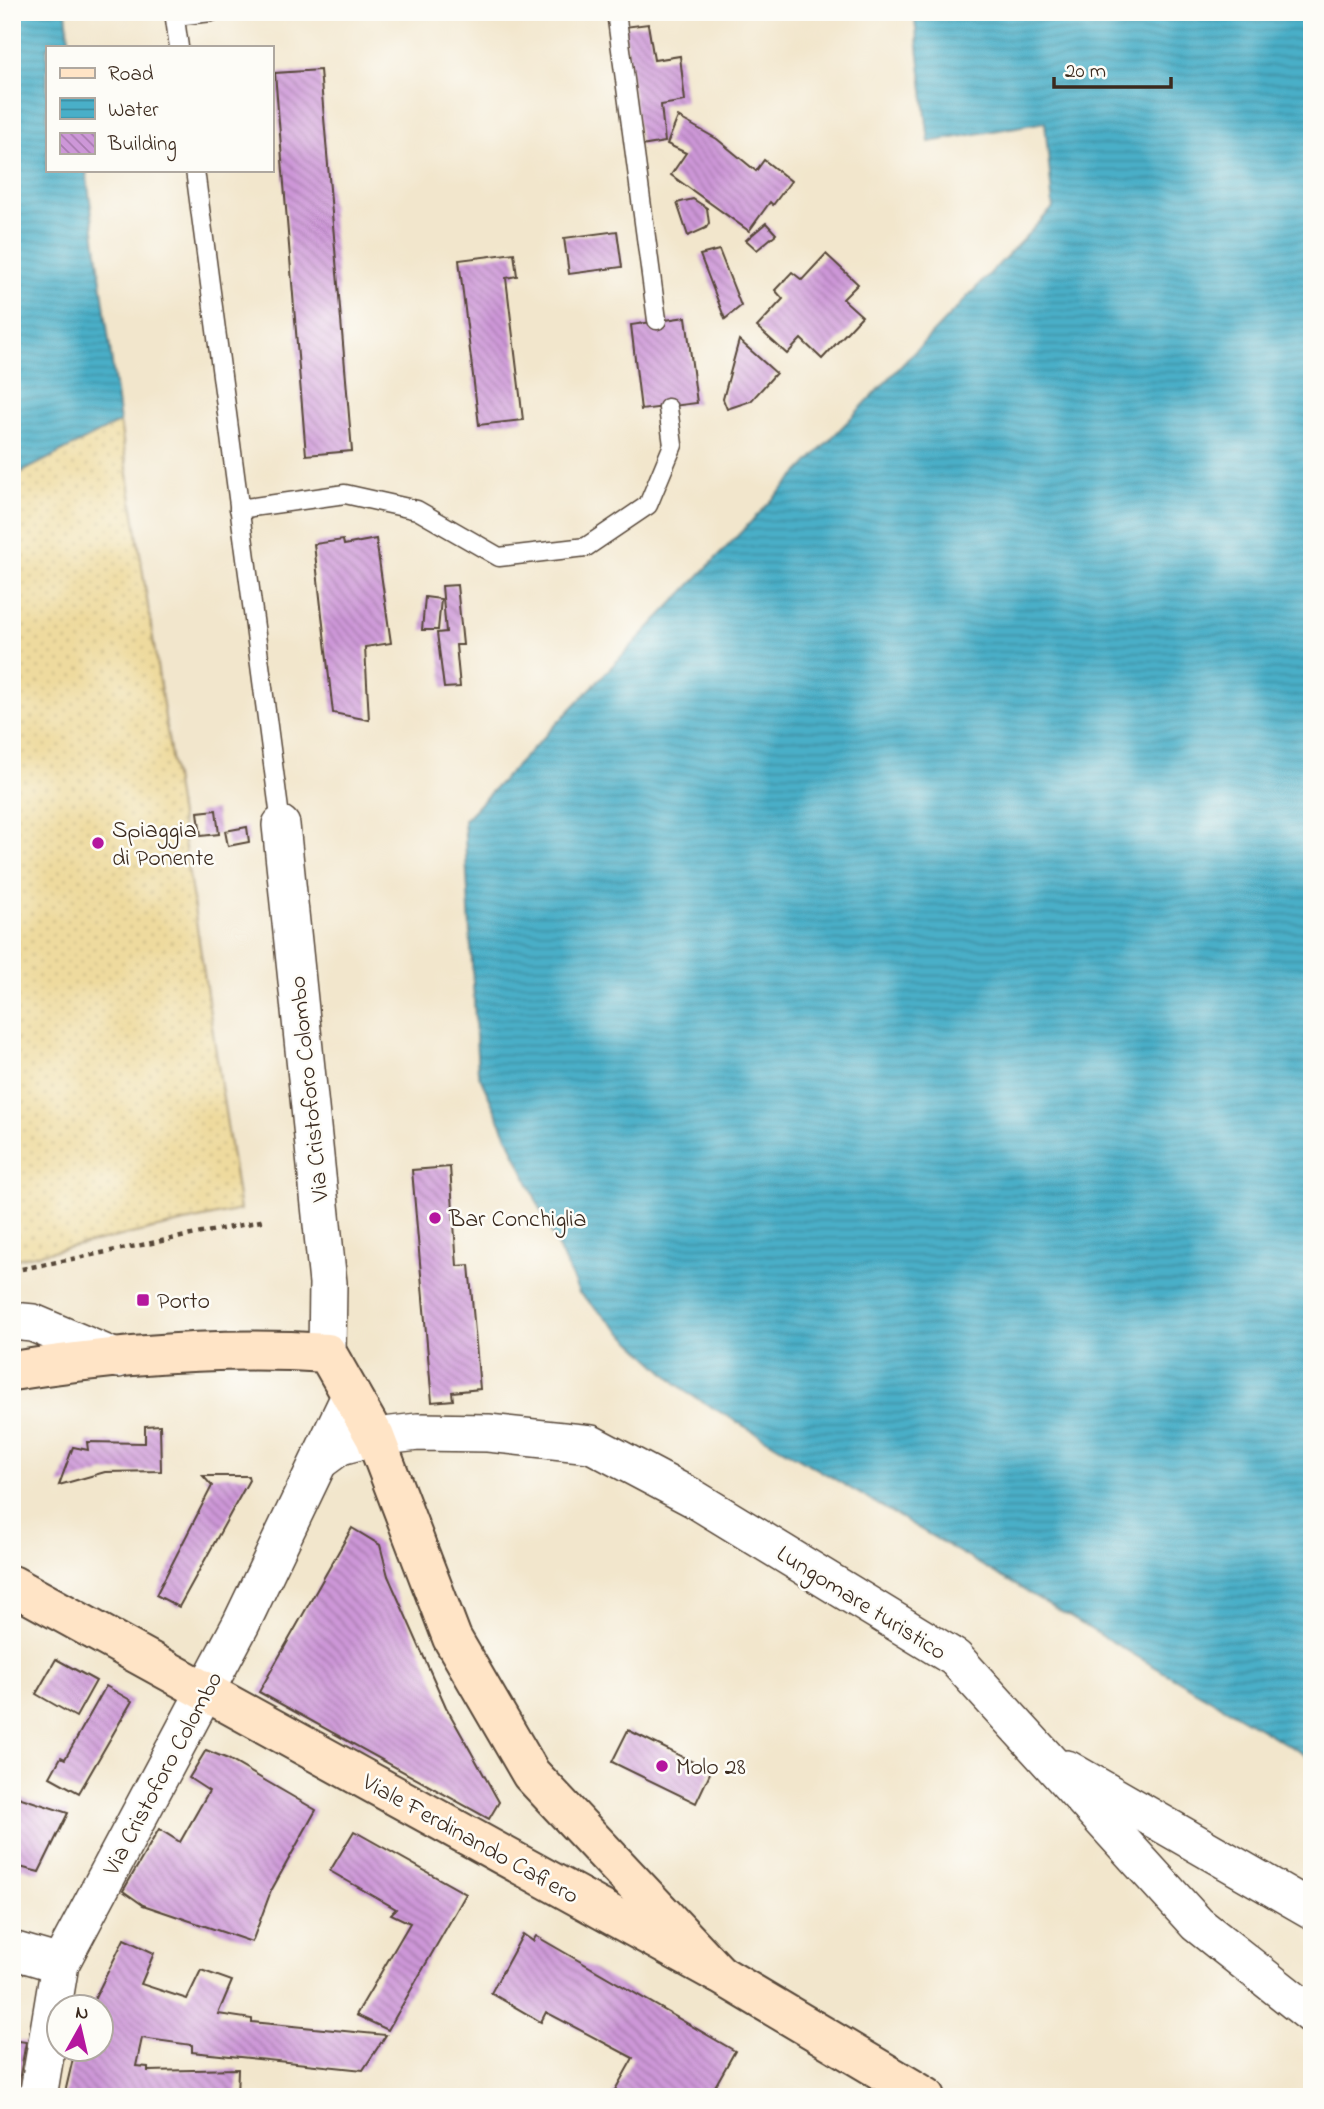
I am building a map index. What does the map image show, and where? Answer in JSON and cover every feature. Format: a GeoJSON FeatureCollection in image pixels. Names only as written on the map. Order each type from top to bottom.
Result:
{"type":"FeatureCollection","features":[{"type":"Feature","properties":{"kind":"main road"},"geometry":{"type":"LineString","coordinates":[[12,1371],[118,1359],[264,1349],[327,1353],[375,1437],[452,1638],[531,1774],[719,1974]]}},
{"type":"Feature","properties":{"kind":"main road","name":"Viale Ferdinando Cafiero"},"geometry":{"type":"LineString","coordinates":[[12,1585],[719,1974],[926,2097]]}},
{"type":"Feature","properties":{"kind":"street","name":"Via Cristoforo Colombo"},"geometry":{"type":"LineString","coordinates":[[281,825],[328,1283],[327,1353]]}},
{"type":"Feature","properties":{"kind":"street"},"geometry":{"type":"LineString","coordinates":[[12,1321],[33,1324],[118,1359]]}},
{"type":"Feature","properties":{"kind":"street","name":"Via Cristoforo Colombo"},"geometry":{"type":"LineString","coordinates":[[38,2097],[60,1964],[206,1692],[351,1394]]}},
{"type":"Feature","properties":{"kind":"street","name":"Lungomare turistico"},"geometry":{"type":"LineString","coordinates":[[375,1437],[418,1432],[488,1433],[591,1444],[693,1498],[954,1658],[1036,1751],[1197,1924],[1312,2015]]}},
{"type":"Feature","properties":{"kind":"street"},"geometry":{"type":"LineString","coordinates":[[321,1460],[340,1446],[375,1437]]}},
{"type":"Feature","properties":{"kind":"street"},"geometry":{"type":"LineString","coordinates":[[1036,1751],[1312,1910]]}},
{"type":"Feature","properties":{"kind":"street"},"geometry":{"type":"LineString","coordinates":[[12,1950],[60,1964]]}},
{"type":"Feature","properties":{"kind":"lane"},"geometry":{"type":"LineString","coordinates":[[179,46],[175,14],[212,12]]}},
{"type":"Feature","properties":{"kind":"lane"},"geometry":{"type":"LineString","coordinates":[[616,12],[657,320]]}},
{"type":"Feature","properties":{"kind":"lane"},"geometry":{"type":"LineString","coordinates":[[195,172],[281,825]]}},
{"type":"Feature","properties":{"kind":"lane"},"geometry":{"type":"LineString","coordinates":[[239,509],[345,494],[417,510],[499,557],[586,547],[648,505],[673,445],[668,408]]}},
{"type":"Feature","properties":{"kind":"path"},"geometry":{"type":"LineString","coordinates":[[12,1271],[266,1220]]}},
{"type":"Feature","properties":{"kind":"sand","name":"Spiaggia di Ponente"},"geometry":{"type":"Polygon","coordinates":[[[120,422],[240,1210],[12,1260],[12,477],[120,422]]]}},
{"type":"Feature","properties":{"kind":"water"},"geometry":{"type":"Polygon","coordinates":[[[12,12],[66,12],[70,46],[46,46],[46,172],[86,172],[120,422],[12,477],[12,12]]]}},
{"type":"Feature","properties":{"kind":"water"},"geometry":{"type":"Polygon","coordinates":[[[914,12],[1312,12],[1312,1759],[686,1392],[579,1293],[478,1073],[464,820],[1053,208],[1045,122],[929,142],[914,12]]]}},
{"type":"Feature","properties":{"kind":"building"},"geometry":{"type":"Polygon","coordinates":[[[648,24],[654,60],[680,56],[685,101],[661,105],[665,142],[641,146],[624,27],[648,24]]]}},
{"type":"Feature","properties":{"kind":"building"},"geometry":{"type":"Polygon","coordinates":[[[320,70],[352,451],[306,455],[275,73],[320,70]]]}},
{"type":"Feature","properties":{"kind":"building"},"geometry":{"type":"Polygon","coordinates":[[[678,117],[717,139],[756,171],[764,160],[791,181],[773,205],[770,202],[749,231],[671,175],[686,153],[667,144],[678,117]]]}},
{"type":"Feature","properties":{"kind":"building"},"geometry":{"type":"Polygon","coordinates":[[[693,199],[707,208],[709,223],[706,228],[688,236],[677,203],[693,199]]]}},
{"type":"Feature","properties":{"kind":"building"},"geometry":{"type":"Polygon","coordinates":[[[766,223],[776,234],[757,250],[746,240],[766,223]]]}},
{"type":"Feature","properties":{"kind":"building"},"geometry":{"type":"Polygon","coordinates":[[[617,231],[622,267],[569,274],[564,238],[617,231]]]}},
{"type":"Feature","properties":{"kind":"building"},"geometry":{"type":"Polygon","coordinates":[[[719,250],[741,306],[725,319],[700,255],[719,250]]]}},
{"type":"Feature","properties":{"kind":"building"},"geometry":{"type":"Polygon","coordinates":[[[514,253],[517,276],[506,278],[523,420],[479,425],[459,260],[514,253]]]}},
{"type":"Feature","properties":{"kind":"building"},"geometry":{"type":"Polygon","coordinates":[[[826,254],[858,284],[843,299],[862,316],[822,359],[801,339],[787,354],[757,327],[783,299],[775,290],[792,272],[802,280],[826,254]]]}},
{"type":"Feature","properties":{"kind":"building"},"geometry":{"type":"Polygon","coordinates":[[[686,317],[697,403],[641,410],[631,325],[686,317]]]}},
{"type":"Feature","properties":{"kind":"building"},"geometry":{"type":"Polygon","coordinates":[[[739,340],[776,373],[751,401],[727,409],[723,399],[739,340]]]}},
{"type":"Feature","properties":{"kind":"building"},"geometry":{"type":"Polygon","coordinates":[[[376,539],[391,643],[365,647],[369,720],[333,713],[314,544],[343,540],[344,545],[376,539]]]}},
{"type":"Feature","properties":{"kind":"building"},"geometry":{"type":"Polygon","coordinates":[[[457,585],[463,645],[456,645],[460,687],[444,688],[437,633],[446,632],[442,586],[457,585]]]}},
{"type":"Feature","properties":{"kind":"building"},"geometry":{"type":"Polygon","coordinates":[[[425,597],[441,599],[438,630],[422,630],[425,597]]]}},
{"type":"Feature","properties":{"kind":"building"},"geometry":{"type":"Polygon","coordinates":[[[216,810],[219,834],[201,836],[198,812],[216,810]]]}},
{"type":"Feature","properties":{"kind":"building"},"geometry":{"type":"Polygon","coordinates":[[[247,827],[249,842],[228,846],[225,831],[247,827]]]}},
{"type":"Feature","properties":{"kind":"building"},"geometry":{"type":"Polygon","coordinates":[[[450,1167],[457,1266],[469,1265],[480,1389],[452,1392],[453,1400],[432,1402],[412,1170],[450,1167]]]}},
{"type":"Feature","properties":{"kind":"building"},"geometry":{"type":"Polygon","coordinates":[[[160,1425],[161,1471],[105,1472],[59,1485],[73,1447],[88,1450],[87,1442],[145,1443],[145,1426],[160,1425]]]}},
{"type":"Feature","properties":{"kind":"building"},"geometry":{"type":"Polygon","coordinates":[[[203,1476],[248,1476],[249,1480],[179,1607],[156,1595],[212,1486],[203,1476]]]}},
{"type":"Feature","properties":{"kind":"building"},"geometry":{"type":"Polygon","coordinates":[[[352,1528],[380,1545],[388,1576],[446,1707],[499,1802],[489,1819],[259,1692],[352,1528]]]}},
{"type":"Feature","properties":{"kind":"building"},"geometry":{"type":"Polygon","coordinates":[[[56,1659],[96,1681],[76,1717],[36,1694],[56,1659]]]}},
{"type":"Feature","properties":{"kind":"building"},"geometry":{"type":"Polygon","coordinates":[[[106,1686],[132,1701],[79,1793],[50,1777],[61,1757],[65,1759],[106,1686]]]}},
{"type":"Feature","properties":{"kind":"building","name":"Molo 28"},"geometry":{"type":"Polygon","coordinates":[[[628,1730],[711,1771],[696,1803],[612,1762],[628,1730]]]}},
{"type":"Feature","properties":{"kind":"building"},"geometry":{"type":"Polygon","coordinates":[[[206,1750],[228,1759],[316,1810],[271,1891],[252,1942],[143,1905],[123,1891],[159,1829],[180,1842],[209,1791],[189,1778],[206,1750]]]}},
{"type":"Feature","properties":{"kind":"building"},"geometry":{"type":"Polygon","coordinates":[[[12,1795],[68,1813],[39,1872],[12,1865],[12,1795]]]}},
{"type":"Feature","properties":{"kind":"building"},"geometry":{"type":"Polygon","coordinates":[[[354,1831],[466,1894],[388,2030],[356,2015],[410,1923],[391,1914],[396,1909],[330,1871],[354,1831]]]}},
{"type":"Feature","properties":{"kind":"building"},"geometry":{"type":"Polygon","coordinates":[[[523,1934],[533,1941],[536,1936],[735,2051],[709,2097],[611,2097],[633,2058],[546,2012],[541,2022],[491,1993],[523,1934]]]}},
{"type":"Feature","properties":{"kind":"building"},"geometry":{"type":"Polygon","coordinates":[[[124,1939],[154,1953],[141,1984],[187,1999],[201,1970],[232,1981],[218,2014],[252,2019],[252,2022],[386,2035],[363,2070],[192,2052],[192,2045],[142,2038],[136,2066],[148,2067],[148,2071],[238,2069],[237,2097],[64,2097],[72,2064],[116,2064],[116,1994],[97,1994],[124,1939]]]}},
{"type":"Feature","properties":{"kind":"building"},"geometry":{"type":"Polygon","coordinates":[[[12,2040],[26,2042],[16,2097],[12,2097],[12,2040]]]}},
{"type":"Feature","properties":{"kind":"place","name":"Spiaggia di Ponente"},"geometry":{"type":"Point","coordinates":[98,843]}},
{"type":"Feature","properties":{"kind":"place","name":"Bar Conchiglia"},"geometry":{"type":"Point","coordinates":[435,1218]}},
{"type":"Feature","properties":{"kind":"place","name":"Porto"},"geometry":{"type":"Point","coordinates":[143,1300]}},
{"type":"Feature","properties":{"kind":"place","name":"Molo 28"},"geometry":{"type":"Point","coordinates":[662,1766]}}]}
